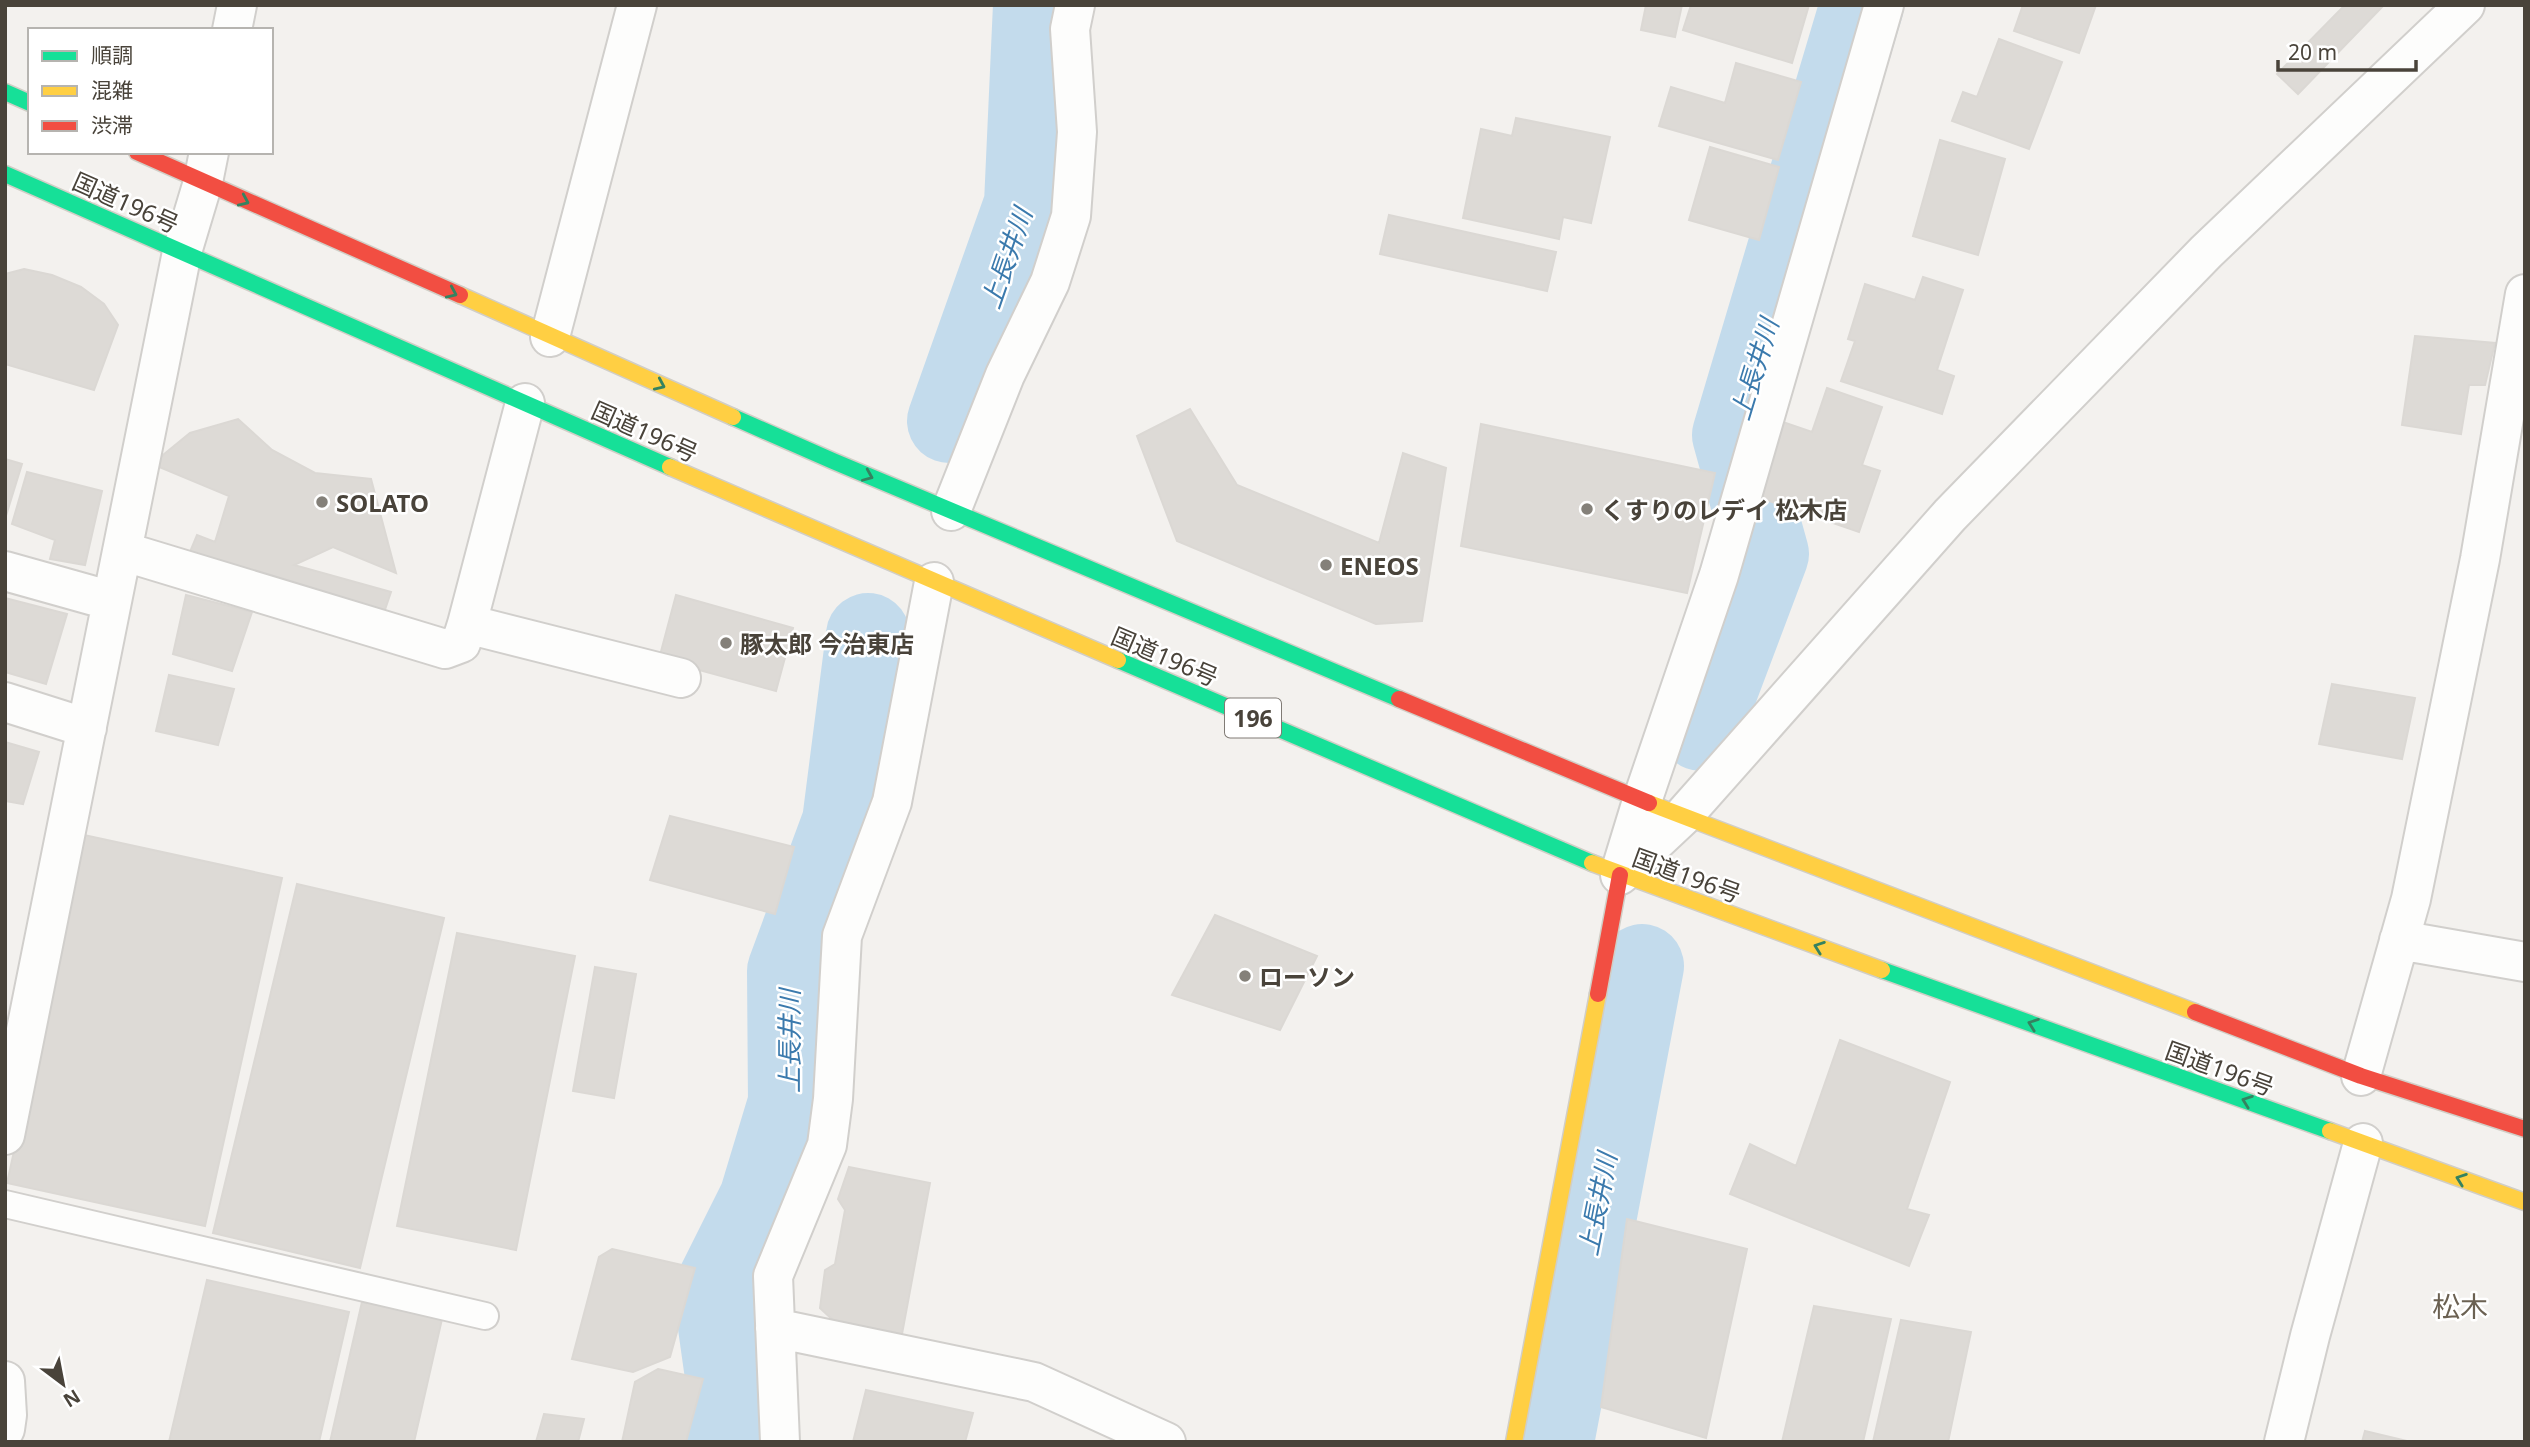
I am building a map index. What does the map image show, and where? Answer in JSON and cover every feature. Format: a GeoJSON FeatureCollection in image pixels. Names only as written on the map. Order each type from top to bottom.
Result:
{"type":"FeatureCollection","features":[{"type":"Feature","properties":{"kind":"main road"},"geometry":{"type":"LineString","coordinates":[[5,92],[28,102]]}},
{"type":"Feature","properties":{"kind":"main road","name":"国道196号"},"geometry":{"type":"LineString","coordinates":[[146,154],[206,167],[550,337],[951,511],[1642,801],[2361,1076],[2525,1129]]}},
{"type":"Feature","properties":{"kind":"main road","name":"国道196号"},"geometry":{"type":"LineString","coordinates":[[5,174],[934,582],[1620,875],[2525,1202]]}},
{"type":"Feature","properties":{"kind":"main road"},"geometry":{"type":"LineString","coordinates":[[1514,1442],[1620,875]]}},
{"type":"Feature","properties":{"kind":"street"},"geometry":{"type":"LineString","coordinates":[[232,28],[237,5]]}},
{"type":"Feature","properties":{"kind":"street"},"geometry":{"type":"LineString","coordinates":[[550,337],[637,5]]}},
{"type":"Feature","properties":{"kind":"street"},"geometry":{"type":"LineString","coordinates":[[951,511],[1005,375],[1050,282],[1071,216],[1077,132],[1070,29],[1075,5]]}},
{"type":"Feature","properties":{"kind":"street"},"geometry":{"type":"LineString","coordinates":[[1620,875],[1642,801],[1719,575],[1884,5]]}},
{"type":"Feature","properties":{"kind":"street"},"geometry":{"type":"LineString","coordinates":[[1620,875],[1684,815],[1950,515],[2206,252],[2465,5]]}},
{"type":"Feature","properties":{"kind":"street"},"geometry":{"type":"LineString","coordinates":[[5,1135],[182,252],[206,167]]}},
{"type":"Feature","properties":{"kind":"street"},"geometry":{"type":"LineString","coordinates":[[2361,1076],[2411,899],[2480,559],[2525,294]]}},
{"type":"Feature","properties":{"kind":"street"},"geometry":{"type":"LineString","coordinates":[[122,551],[445,649],[461,643],[525,403]]}},
{"type":"Feature","properties":{"kind":"street"},"geometry":{"type":"LineString","coordinates":[[5,571],[112,601]]}},
{"type":"Feature","properties":{"kind":"street"},"geometry":{"type":"LineString","coordinates":[[779,1442],[773,1276],[827,1145],[833,1099],[842,936],[892,802],[934,582]]}},
{"type":"Feature","properties":{"kind":"street"},"geometry":{"type":"LineString","coordinates":[[467,624],[681,678]]}},
{"type":"Feature","properties":{"kind":"street"},"geometry":{"type":"LineString","coordinates":[[5,702],[87,728]]}},
{"type":"Feature","properties":{"kind":"street"},"geometry":{"type":"LineString","coordinates":[[2399,940],[2525,962]]}},
{"type":"Feature","properties":{"kind":"street"},"geometry":{"type":"LineString","coordinates":[[2284,1442],[2363,1143]]}},
{"type":"Feature","properties":{"kind":"street"},"geometry":{"type":"LineString","coordinates":[[775,1328],[1034,1382],[1166,1442]]}},
{"type":"Feature","properties":{"kind":"street"},"geometry":{"type":"LineString","coordinates":[[5,1381],[5,1429]]}},
{"type":"Feature","properties":{"kind":"lane"},"geometry":{"type":"LineString","coordinates":[[5,1204],[485,1316]]}},
{"type":"Feature","properties":{"kind":"building"},"geometry":{"type":"Polygon","coordinates":[[[1646,5],[1682,5],[1675,37],[1641,30],[1646,5]]]}},
{"type":"Feature","properties":{"kind":"building"},"geometry":{"type":"Polygon","coordinates":[[[1691,5],[1809,5],[1792,63],[1683,30],[1691,5]]]}},
{"type":"Feature","properties":{"kind":"building"},"geometry":{"type":"Polygon","coordinates":[[[2023,5],[2096,5],[2079,53],[2014,31],[2023,5]]]}},
{"type":"Feature","properties":{"kind":"building"},"geometry":{"type":"Polygon","coordinates":[[[2342,5],[2384,5],[2298,94],[2277,74],[2342,5]]]}},
{"type":"Feature","properties":{"kind":"building"},"geometry":{"type":"Polygon","coordinates":[[[1999,39],[2062,62],[2029,149],[1952,121],[1963,92],[1977,97],[1999,39]]]}},
{"type":"Feature","properties":{"kind":"building"},"geometry":{"type":"Polygon","coordinates":[[[1736,63],[1801,82],[1778,160],[1659,126],[1671,87],[1725,103],[1736,63]]]}},
{"type":"Feature","properties":{"kind":"building"},"geometry":{"type":"Polygon","coordinates":[[[1516,118],[1610,137],[1591,223],[1563,217],[1559,239],[1463,218],[1481,129],[1512,136],[1516,118]]]}},
{"type":"Feature","properties":{"kind":"building"},"geometry":{"type":"Polygon","coordinates":[[[1940,140],[2005,159],[1978,255],[1913,236],[1940,140]]]}},
{"type":"Feature","properties":{"kind":"building"},"geometry":{"type":"Polygon","coordinates":[[[1710,147],[1779,167],[1759,240],[1689,220],[1710,147]]]}},
{"type":"Feature","properties":{"kind":"building"},"geometry":{"type":"Polygon","coordinates":[[[1389,215],[1556,252],[1547,291],[1380,254],[1389,215]]]}},
{"type":"Feature","properties":{"kind":"building"},"geometry":{"type":"Polygon","coordinates":[[[24,269],[52,275],[81,287],[104,304],[118,325],[94,390],[5,364],[5,274],[24,269]]]}},
{"type":"Feature","properties":{"kind":"building"},"geometry":{"type":"Polygon","coordinates":[[[1923,277],[1963,290],[1937,370],[1954,376],[1942,414],[1841,381],[1855,341],[1848,339],[1865,284],[1915,300],[1923,277]]]}},
{"type":"Feature","properties":{"kind":"building"},"geometry":{"type":"Polygon","coordinates":[[[2415,336],[2495,343],[2485,385],[2469,385],[2461,434],[2402,425],[2415,336]]]}},
{"type":"Feature","properties":{"kind":"building"},"geometry":{"type":"Polygon","coordinates":[[[1827,388],[1882,407],[1862,465],[1880,471],[1859,532],[1752,495],[1777,420],[1812,432],[1827,388]]]}},
{"type":"Feature","properties":{"kind":"building"},"geometry":{"type":"Polygon","coordinates":[[[1190,409],[1237,485],[1379,543],[1403,453],[1446,468],[1422,621],[1376,624],[1177,541],[1137,436],[1190,409]]]}},
{"type":"Feature","properties":{"kind":"building"},"geometry":{"type":"Polygon","coordinates":[[[238,419],[272,450],[315,473],[371,479],[396,573],[333,547],[294,565],[391,592],[374,642],[177,583],[197,535],[215,542],[229,496],[152,464],[190,433],[238,419]]]}},
{"type":"Feature","properties":{"kind":"building","name":"くすりのレデイ 松木店"},"geometry":{"type":"Polygon","coordinates":[[[1481,424],[1715,473],[1687,593],[1461,546],[1481,424]]]}},
{"type":"Feature","properties":{"kind":"building"},"geometry":{"type":"Polygon","coordinates":[[[5,459],[22,464],[5,519],[5,459]]]}},
{"type":"Feature","properties":{"kind":"building"},"geometry":{"type":"Polygon","coordinates":[[[27,472],[102,491],[85,565],[50,559],[55,540],[12,524],[27,472]]]}},
{"type":"Feature","properties":{"kind":"building"},"geometry":{"type":"Polygon","coordinates":[[[186,595],[252,612],[232,671],[173,654],[186,595]]]}},
{"type":"Feature","properties":{"kind":"building","name":"豚太郎 今治東店"},"geometry":{"type":"Polygon","coordinates":[[[676,595],[793,628],[776,691],[659,659],[676,595]]]}},
{"type":"Feature","properties":{"kind":"building"},"geometry":{"type":"Polygon","coordinates":[[[5,598],[67,614],[46,684],[5,672],[5,598]]]}},
{"type":"Feature","properties":{"kind":"building"},"geometry":{"type":"Polygon","coordinates":[[[169,675],[234,689],[218,745],[156,731],[169,675]]]}},
{"type":"Feature","properties":{"kind":"building"},"geometry":{"type":"Polygon","coordinates":[[[2332,684],[2415,698],[2402,759],[2319,744],[2332,684]]]}},
{"type":"Feature","properties":{"kind":"building"},"geometry":{"type":"Polygon","coordinates":[[[5,742],[39,752],[23,804],[5,801],[5,742]]]}},
{"type":"Feature","properties":{"kind":"building"},"geometry":{"type":"Polygon","coordinates":[[[670,816],[794,847],[775,914],[650,880],[670,816]]]}},
{"type":"Feature","properties":{"kind":"building"},"geometry":{"type":"Polygon","coordinates":[[[84,835],[282,878],[205,1226],[7,1183],[84,835]]]}},
{"type":"Feature","properties":{"kind":"building"},"geometry":{"type":"Polygon","coordinates":[[[297,884],[444,918],[360,1268],[213,1233],[297,884]]]}},
{"type":"Feature","properties":{"kind":"building","name":"ローソン"},"geometry":{"type":"Polygon","coordinates":[[[1215,915],[1317,956],[1280,1030],[1172,995],[1215,915]]]}},
{"type":"Feature","properties":{"kind":"building"},"geometry":{"type":"Polygon","coordinates":[[[457,933],[575,956],[516,1250],[397,1226],[457,933]]]}},
{"type":"Feature","properties":{"kind":"building"},"geometry":{"type":"Polygon","coordinates":[[[595,967],[636,974],[614,1098],[573,1091],[595,967]]]}},
{"type":"Feature","properties":{"kind":"building"},"geometry":{"type":"Polygon","coordinates":[[[1840,1040],[1950,1082],[1907,1209],[1929,1215],[1909,1266],[1730,1194],[1750,1144],[1796,1166],[1840,1040]]]}},
{"type":"Feature","properties":{"kind":"building"},"geometry":{"type":"Polygon","coordinates":[[[849,1167],[930,1183],[902,1334],[834,1321],[820,1308],[825,1270],[835,1264],[845,1210],[838,1199],[849,1167]]]}},
{"type":"Feature","properties":{"kind":"building"},"geometry":{"type":"Polygon","coordinates":[[[1627,1219],[1747,1249],[1706,1438],[1601,1407],[1627,1219]]]}},
{"type":"Feature","properties":{"kind":"building"},"geometry":{"type":"Polygon","coordinates":[[[612,1249],[695,1268],[670,1357],[633,1372],[572,1359],[599,1257],[612,1249]]]}},
{"type":"Feature","properties":{"kind":"building"},"geometry":{"type":"Polygon","coordinates":[[[207,1280],[349,1312],[319,1442],[169,1442],[207,1280]]]}},
{"type":"Feature","properties":{"kind":"building"},"geometry":{"type":"Polygon","coordinates":[[[362,1302],[442,1319],[414,1442],[330,1442],[362,1302]]]}},
{"type":"Feature","properties":{"kind":"building"},"geometry":{"type":"Polygon","coordinates":[[[1814,1306],[1891,1319],[1863,1442],[1782,1442],[1814,1306]]]}},
{"type":"Feature","properties":{"kind":"building"},"geometry":{"type":"Polygon","coordinates":[[[1901,1320],[1971,1332],[1948,1442],[1873,1442],[1901,1320]]]}},
{"type":"Feature","properties":{"kind":"building"},"geometry":{"type":"Polygon","coordinates":[[[658,1369],[703,1379],[686,1442],[622,1442],[635,1382],[658,1369]]]}},
{"type":"Feature","properties":{"kind":"building"},"geometry":{"type":"Polygon","coordinates":[[[866,1390],[973,1413],[965,1442],[853,1442],[866,1390]]]}},
{"type":"Feature","properties":{"kind":"building"},"geometry":{"type":"Polygon","coordinates":[[[544,1414],[584,1419],[578,1442],[536,1442],[544,1414]]]}},
{"type":"Feature","properties":{"kind":"building"},"geometry":{"type":"Polygon","coordinates":[[[2365,1431],[2411,1442],[2362,1442],[2365,1431]]]}},
{"type":"Feature","properties":{"kind":"waterway","name":"上長井川"},"geometry":{"type":"LineString","coordinates":[[949,421],[1026,204],[1035,5]]}},
{"type":"Feature","properties":{"kind":"waterway","name":"上長井川"},"geometry":{"type":"LineString","coordinates":[[1701,729],[1767,554],[1734,435],[1862,5]]}},
{"type":"Feature","properties":{"kind":"waterway","name":"上長井川"},"geometry":{"type":"LineString","coordinates":[[727,1442],[733,1419],[715,1291],[761,1199],[790,1103],[789,971],[844,822],[868,635]]}},
{"type":"Feature","properties":{"kind":"waterway","name":"上長井川"},"geometry":{"type":"LineString","coordinates":[[1552,1442],[1642,966]]}},
{"type":"Feature","properties":{"kind":"traffic: fast"},"geometry":{"type":"LineString","coordinates":[[5,92],[28,102]]}},
{"type":"Feature","properties":{"kind":"traffic: fast"},"geometry":{"type":"LineString","coordinates":[[5,174],[670,467]]}},
{"type":"Feature","properties":{"kind":"traffic: fast"},"geometry":{"type":"LineString","coordinates":[[733,417],[1399,699]]}},
{"type":"Feature","properties":{"kind":"traffic: fast"},"geometry":{"type":"LineString","coordinates":[[1118,660],[1592,863]]}},
{"type":"Feature","properties":{"kind":"traffic: fast"},"geometry":{"type":"LineString","coordinates":[[1882,970],[2330,1131]]}},
{"type":"Feature","properties":{"kind":"traffic: slow"},"geometry":{"type":"LineString","coordinates":[[460,295],[733,417]]}},
{"type":"Feature","properties":{"kind":"traffic: slow"},"geometry":{"type":"LineString","coordinates":[[670,467],[1118,660]]}},
{"type":"Feature","properties":{"kind":"traffic: slow"},"geometry":{"type":"LineString","coordinates":[[1649,803],[2195,1012]]}},
{"type":"Feature","properties":{"kind":"traffic: slow"},"geometry":{"type":"LineString","coordinates":[[1592,863],[1882,970]]}},
{"type":"Feature","properties":{"kind":"traffic: slow"},"geometry":{"type":"LineString","coordinates":[[1514,1442],[1598,994]]}},
{"type":"Feature","properties":{"kind":"traffic: slow"},"geometry":{"type":"LineString","coordinates":[[2330,1131],[2525,1202]]}},
{"type":"Feature","properties":{"kind":"traffic: jam"},"geometry":{"type":"LineString","coordinates":[[142,154],[460,295]]}},
{"type":"Feature","properties":{"kind":"traffic: jam"},"geometry":{"type":"LineString","coordinates":[[1399,699],[1649,803]]}},
{"type":"Feature","properties":{"kind":"traffic: jam"},"geometry":{"type":"LineString","coordinates":[[1598,994],[1620,875]]}},
{"type":"Feature","properties":{"kind":"traffic: jam"},"geometry":{"type":"LineString","coordinates":[[2195,1012],[2361,1076],[2525,1129]]}},
{"type":"Feature","properties":{"kind":"place","name":"SOLATO"},"geometry":{"type":"Point","coordinates":[322,502]}},
{"type":"Feature","properties":{"kind":"place","name":"くすりのレデイ 松木店"},"geometry":{"type":"Point","coordinates":[1587,509]}},
{"type":"Feature","properties":{"kind":"place","name":"ENEOS"},"geometry":{"type":"Point","coordinates":[1326,565]}},
{"type":"Feature","properties":{"kind":"place","name":"豚太郎 今治東店"},"geometry":{"type":"Point","coordinates":[726,643]}},
{"type":"Feature","properties":{"kind":"place","name":"ローソン"},"geometry":{"type":"Point","coordinates":[1245,976]}},
{"type":"Feature","properties":{"kind":"district","name":"松木"},"geometry":{"type":"Point","coordinates":[2460,1306]}}]}
